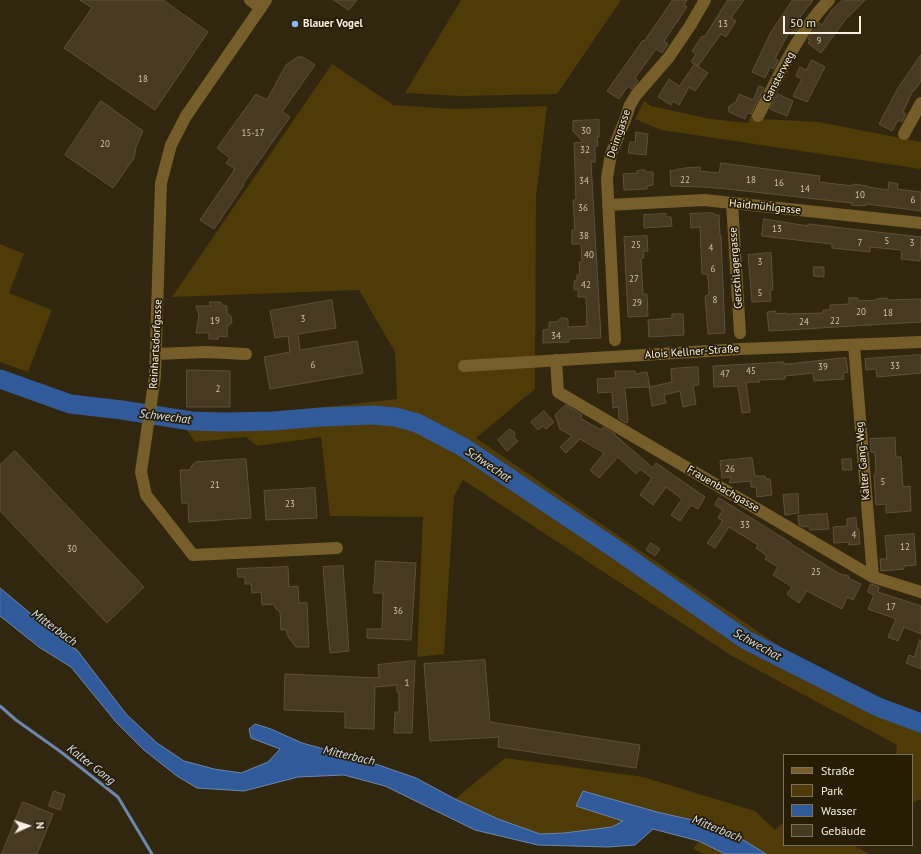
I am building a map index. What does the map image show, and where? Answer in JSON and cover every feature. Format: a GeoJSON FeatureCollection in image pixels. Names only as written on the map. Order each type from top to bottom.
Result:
{"type":"FeatureCollection","features":[{"type":"Feature","properties":{"kind":"street"},"geometry":{"type":"LineString","coordinates":[[250,0],[264,4]]}},
{"type":"Feature","properties":{"kind":"street","name":"Deimgasse"},"geometry":{"type":"LineString","coordinates":[[615,340],[607,178],[611,154],[630,104],[669,57],[690,26],[705,0]]}},
{"type":"Feature","properties":{"kind":"street","name":"Gansterweg"},"geometry":{"type":"LineString","coordinates":[[758,116],[799,38],[821,8],[829,0]]}},
{"type":"Feature","properties":{"kind":"street","name":"Reinhartsdorfgasse"},"geometry":{"type":"LineString","coordinates":[[264,4],[186,116],[171,145],[161,183],[156,354],[152,400],[141,472],[146,495],[193,556],[337,548]]}},
{"type":"Feature","properties":{"kind":"street"},"geometry":{"type":"LineString","coordinates":[[904,134],[921,103]]}},
{"type":"Feature","properties":{"kind":"street","name":"Haidmühlgasse"},"geometry":{"type":"LineString","coordinates":[[608,206],[704,200],[921,223]]}},
{"type":"Feature","properties":{"kind":"street","name":"Gerschlagergasse"},"geometry":{"type":"LineString","coordinates":[[732,203],[740,334]]}},
{"type":"Feature","properties":{"kind":"street","name":"Alois Kellner-Straße"},"geometry":{"type":"LineString","coordinates":[[464,366],[741,349],[921,342]]}},
{"type":"Feature","properties":{"kind":"street","name":"Kalter Gang-Weg"},"geometry":{"type":"LineString","coordinates":[[854,345],[872,577]]}},
{"type":"Feature","properties":{"kind":"street"},"geometry":{"type":"LineString","coordinates":[[156,354],[206,352],[246,354]]}},
{"type":"Feature","properties":{"kind":"street","name":"Frauenbachgasse"},"geometry":{"type":"LineString","coordinates":[[556,360],[558,392],[872,577],[921,592]]}},
{"type":"Feature","properties":{"kind":"green space"},"geometry":{"type":"Polygon","coordinates":[[[461,0],[621,0],[557,94],[461,96],[405,93],[461,0]]]}},
{"type":"Feature","properties":{"kind":"green space"},"geometry":{"type":"Polygon","coordinates":[[[332,64],[393,105],[453,109],[547,106],[536,197],[535,389],[476,438],[782,648],[859,692],[921,716],[921,799],[913,803],[913,754],[896,754],[897,745],[732,656],[463,480],[454,496],[444,654],[417,657],[423,517],[330,516],[321,437],[257,446],[246,437],[195,442],[186,429],[262,426],[317,408],[397,399],[395,352],[359,290],[172,297],[332,64]]]}},
{"type":"Feature","properties":{"kind":"green space"},"geometry":{"type":"Polygon","coordinates":[[[644,101],[651,106],[711,119],[748,123],[752,113],[762,119],[819,122],[921,142],[921,169],[661,130],[635,119],[644,101]]]}},
{"type":"Feature","properties":{"kind":"green space"},"geometry":{"type":"Polygon","coordinates":[[[0,244],[24,254],[9,293],[52,310],[28,372],[0,362],[0,244]]]}},
{"type":"Feature","properties":{"kind":"green space"},"geometry":{"type":"Polygon","coordinates":[[[505,758],[643,777],[755,811],[775,830],[783,823],[783,846],[855,846],[869,854],[766,854],[714,825],[657,812],[583,791],[576,806],[623,821],[612,827],[564,833],[540,834],[498,819],[455,799],[505,758]]]}},
{"type":"Feature","properties":{"kind":"green space"},"geometry":{"type":"Polygon","coordinates":[[[699,841],[725,854],[704,854],[693,849],[699,841]]]}},
{"type":"Feature","properties":{"kind":"water","name":"Mitterbach"},"geometry":{"type":"Polygon","coordinates":[[[0,588],[67,644],[77,650],[126,714],[157,743],[184,761],[214,769],[241,773],[268,762],[280,749],[251,738],[249,729],[255,724],[271,729],[302,743],[364,760],[416,778],[455,799],[498,819],[540,834],[564,833],[612,827],[623,821],[576,806],[583,791],[657,812],[714,825],[766,854],[725,854],[699,841],[653,829],[635,845],[608,847],[538,845],[475,830],[385,786],[344,775],[298,777],[244,791],[197,788],[177,776],[144,750],[116,722],[71,667],[39,647],[0,616],[0,588]]]}},
{"type":"Feature","properties":{"kind":"building"},"geometry":{"type":"Polygon","coordinates":[[[80,0],[163,0],[208,32],[155,110],[64,48],[92,8],[80,0]]]}},
{"type":"Feature","properties":{"kind":"building"},"geometry":{"type":"Polygon","coordinates":[[[334,0],[357,0],[349,10],[334,0]]]}},
{"type":"Feature","properties":{"kind":"building"},"geometry":{"type":"Polygon","coordinates":[[[673,0],[687,0],[684,5],[687,7],[664,41],[668,44],[662,53],[656,49],[635,78],[638,81],[632,89],[628,86],[619,99],[607,91],[673,0]]]}},
{"type":"Feature","properties":{"kind":"building"},"geometry":{"type":"Polygon","coordinates":[[[728,0],[744,0],[731,18],[736,21],[726,37],[721,34],[698,66],[691,62],[696,54],[692,51],[702,36],[704,37],[728,0]]]}},
{"type":"Feature","properties":{"kind":"building"},"geometry":{"type":"Polygon","coordinates":[[[793,0],[813,0],[798,20],[801,22],[796,31],[794,30],[792,35],[789,33],[775,59],[778,60],[774,69],[770,67],[765,78],[752,72],[771,32],[793,0]]]}},
{"type":"Feature","properties":{"kind":"building"},"geometry":{"type":"Polygon","coordinates":[[[843,0],[865,0],[845,20],[821,53],[808,43],[810,40],[808,39],[819,23],[822,25],[832,10],[843,0]]]}},
{"type":"Feature","properties":{"kind":"building"},"geometry":{"type":"Polygon","coordinates":[[[921,55],[921,81],[914,91],[913,90],[903,112],[906,114],[902,122],[898,120],[892,131],[879,124],[898,88],[921,55]]]}},
{"type":"Feature","properties":{"kind":"building"},"geometry":{"type":"Polygon","coordinates":[[[298,57],[303,57],[315,65],[282,112],[290,117],[243,184],[244,185],[214,229],[200,220],[235,169],[226,163],[230,158],[217,148],[256,94],[267,100],[286,65],[298,57]]]}},
{"type":"Feature","properties":{"kind":"building"},"geometry":{"type":"Polygon","coordinates":[[[812,60],[825,67],[807,102],[793,96],[802,79],[796,76],[800,67],[806,70],[812,60]]]}},
{"type":"Feature","properties":{"kind":"building"},"geometry":{"type":"Polygon","coordinates":[[[695,64],[708,73],[695,91],[689,87],[679,105],[673,101],[671,105],[658,97],[669,79],[679,86],[695,64]]]}},
{"type":"Feature","properties":{"kind":"building"},"geometry":{"type":"Polygon","coordinates":[[[759,86],[764,88],[751,114],[747,113],[745,119],[729,112],[728,107],[736,102],[739,94],[753,100],[759,86]]]}},
{"type":"Feature","properties":{"kind":"building"},"geometry":{"type":"Polygon","coordinates":[[[778,94],[793,101],[787,116],[770,109],[778,94]]]}},
{"type":"Feature","properties":{"kind":"building"},"geometry":{"type":"Polygon","coordinates":[[[101,101],[143,131],[136,147],[134,158],[113,188],[65,155],[101,101]]]}},
{"type":"Feature","properties":{"kind":"building"},"geometry":{"type":"Polygon","coordinates":[[[599,120],[599,137],[597,137],[598,146],[595,146],[595,162],[591,162],[601,338],[569,339],[569,342],[543,343],[543,330],[549,329],[549,322],[557,322],[561,318],[564,318],[568,319],[568,327],[587,326],[586,297],[578,297],[578,289],[574,290],[574,281],[577,280],[577,275],[580,275],[579,262],[582,262],[581,244],[572,244],[572,230],[575,230],[573,200],[576,200],[574,143],[583,142],[573,131],[573,121],[599,120]]]}},
{"type":"Feature","properties":{"kind":"building"},"geometry":{"type":"Polygon","coordinates":[[[636,132],[648,134],[646,155],[628,153],[630,142],[635,142],[636,132]]]}},
{"type":"Feature","properties":{"kind":"building"},"geometry":{"type":"Polygon","coordinates":[[[721,163],[820,176],[819,182],[853,186],[853,184],[888,190],[889,182],[898,184],[897,189],[921,192],[921,211],[866,204],[866,206],[851,205],[852,203],[727,189],[671,186],[670,171],[700,167],[700,171],[719,173],[721,163]]]}},
{"type":"Feature","properties":{"kind":"building"},"geometry":{"type":"Polygon","coordinates":[[[645,170],[646,172],[653,172],[653,185],[647,186],[647,189],[624,190],[623,174],[638,173],[637,171],[645,170]]]}},
{"type":"Feature","properties":{"kind":"building"},"geometry":{"type":"Polygon","coordinates":[[[713,213],[715,215],[719,215],[725,333],[708,334],[705,296],[709,295],[708,279],[707,274],[702,274],[700,227],[691,228],[690,214],[713,213]]]}},
{"type":"Feature","properties":{"kind":"building"},"geometry":{"type":"Polygon","coordinates":[[[666,214],[666,217],[671,217],[672,226],[644,228],[644,215],[666,214]]]}},
{"type":"Feature","properties":{"kind":"building"},"geometry":{"type":"Polygon","coordinates":[[[764,219],[808,226],[808,224],[921,237],[920,261],[901,259],[902,250],[870,247],[870,252],[832,248],[832,244],[762,236],[764,219]]]}},
{"type":"Feature","properties":{"kind":"building"},"geometry":{"type":"Polygon","coordinates":[[[647,236],[648,251],[643,251],[644,258],[641,258],[643,294],[647,294],[648,316],[628,317],[624,237],[647,236]]]}},
{"type":"Feature","properties":{"kind":"building"},"geometry":{"type":"Polygon","coordinates":[[[771,253],[773,290],[770,290],[771,301],[752,302],[748,255],[771,253]]]}},
{"type":"Feature","properties":{"kind":"building"},"geometry":{"type":"Polygon","coordinates":[[[814,267],[824,267],[824,277],[814,276],[814,267]]]}},
{"type":"Feature","properties":{"kind":"building"},"geometry":{"type":"Polygon","coordinates":[[[849,298],[858,298],[858,301],[887,298],[887,300],[921,299],[921,322],[769,331],[767,312],[776,311],[776,314],[823,313],[823,310],[830,310],[830,305],[849,304],[849,298]]]}},
{"type":"Feature","properties":{"kind":"building"},"geometry":{"type":"Polygon","coordinates":[[[332,300],[336,328],[298,334],[300,350],[357,341],[363,373],[270,389],[264,357],[290,352],[288,336],[275,338],[270,311],[332,300]]]}},
{"type":"Feature","properties":{"kind":"building"},"geometry":{"type":"Polygon","coordinates":[[[210,302],[221,302],[221,305],[227,306],[227,314],[231,316],[232,323],[227,326],[227,337],[219,336],[218,339],[209,339],[209,333],[196,333],[199,316],[196,306],[210,306],[210,302]]]}},
{"type":"Feature","properties":{"kind":"building"},"geometry":{"type":"Polygon","coordinates":[[[672,314],[683,314],[684,335],[649,337],[648,320],[672,318],[672,314]]]}},
{"type":"Feature","properties":{"kind":"building"},"geometry":{"type":"Polygon","coordinates":[[[921,355],[921,373],[877,377],[876,369],[866,370],[865,359],[921,355]]]}},
{"type":"Feature","properties":{"kind":"building"},"geometry":{"type":"Polygon","coordinates":[[[846,358],[848,372],[843,373],[844,379],[814,381],[813,373],[785,376],[785,379],[746,382],[750,412],[742,413],[738,386],[714,387],[713,366],[784,362],[784,364],[846,358]]]}},
{"type":"Feature","properties":{"kind":"building"},"geometry":{"type":"Polygon","coordinates":[[[698,367],[699,385],[693,386],[696,404],[683,407],[680,391],[664,395],[666,403],[652,406],[649,387],[625,388],[628,422],[626,423],[619,419],[618,407],[613,408],[612,392],[598,393],[597,379],[616,378],[615,371],[635,371],[635,374],[647,372],[650,387],[672,382],[671,369],[698,367]]]}},
{"type":"Feature","properties":{"kind":"building"},"geometry":{"type":"Polygon","coordinates":[[[187,370],[230,371],[230,407],[187,407],[187,370]]]}},
{"type":"Feature","properties":{"kind":"building"},"geometry":{"type":"Polygon","coordinates":[[[566,405],[582,415],[580,418],[601,430],[603,427],[615,434],[653,468],[656,463],[705,497],[698,509],[691,505],[680,521],[671,515],[682,499],[666,487],[653,505],[640,495],[652,478],[640,469],[636,474],[618,457],[599,478],[590,470],[604,453],[580,439],[566,453],[560,447],[572,436],[560,429],[555,415],[566,405]]]}},
{"type":"Feature","properties":{"kind":"building"},"geometry":{"type":"Polygon","coordinates":[[[544,411],[554,422],[546,429],[543,426],[538,430],[531,422],[544,411]]]}},
{"type":"Feature","properties":{"kind":"building"},"geometry":{"type":"Polygon","coordinates":[[[510,429],[515,433],[514,437],[518,441],[507,451],[498,440],[510,429]]]}},
{"type":"Feature","properties":{"kind":"building"},"geometry":{"type":"Polygon","coordinates":[[[895,438],[896,457],[901,457],[903,487],[910,486],[911,511],[886,513],[886,504],[876,505],[874,474],[876,473],[875,452],[871,452],[870,439],[895,438]]]}},
{"type":"Feature","properties":{"kind":"building"},"geometry":{"type":"Polygon","coordinates":[[[15,451],[144,587],[107,623],[0,511],[0,465],[15,451]]]}},
{"type":"Feature","properties":{"kind":"building"},"geometry":{"type":"Polygon","coordinates":[[[752,458],[755,476],[765,476],[766,479],[770,479],[772,495],[757,497],[756,487],[751,487],[751,481],[729,483],[732,477],[722,478],[720,461],[752,458]]]}},
{"type":"Feature","properties":{"kind":"building"},"geometry":{"type":"Polygon","coordinates":[[[246,459],[251,518],[189,522],[188,503],[182,503],[180,470],[190,470],[192,465],[196,462],[246,459]]]}},
{"type":"Feature","properties":{"kind":"building"},"geometry":{"type":"Polygon","coordinates":[[[842,459],[851,459],[852,470],[843,470],[842,459]]]}},
{"type":"Feature","properties":{"kind":"building"},"geometry":{"type":"Polygon","coordinates":[[[315,488],[317,518],[266,520],[264,491],[315,488]]]}},
{"type":"Feature","properties":{"kind":"building"},"geometry":{"type":"Polygon","coordinates":[[[798,494],[799,513],[785,515],[783,495],[798,494]]]}},
{"type":"Feature","properties":{"kind":"building"},"geometry":{"type":"Polygon","coordinates":[[[719,498],[840,574],[849,576],[848,578],[861,584],[853,600],[847,597],[842,609],[807,591],[799,603],[787,594],[792,587],[773,575],[778,567],[765,559],[767,556],[756,548],[758,545],[729,527],[715,548],[707,543],[723,521],[718,518],[723,510],[715,505],[719,498]]]}},
{"type":"Feature","properties":{"kind":"building"},"geometry":{"type":"Polygon","coordinates":[[[827,514],[829,529],[810,530],[809,526],[803,527],[799,525],[798,516],[827,514]]]}},
{"type":"Feature","properties":{"kind":"building"},"geometry":{"type":"Polygon","coordinates":[[[856,518],[857,529],[859,529],[860,544],[849,545],[849,542],[834,543],[833,527],[847,526],[847,519],[856,518]]]}},
{"type":"Feature","properties":{"kind":"building"},"geometry":{"type":"Polygon","coordinates":[[[914,534],[916,565],[904,566],[904,569],[881,571],[880,559],[887,559],[885,536],[914,534]]]}},
{"type":"Feature","properties":{"kind":"building"},"geometry":{"type":"Polygon","coordinates":[[[651,543],[660,549],[655,556],[646,550],[651,543]]]}},
{"type":"Feature","properties":{"kind":"building"},"geometry":{"type":"Polygon","coordinates":[[[376,561],[416,563],[411,640],[367,638],[367,629],[382,629],[383,593],[374,593],[376,561]]]}},
{"type":"Feature","properties":{"kind":"building"},"geometry":{"type":"Polygon","coordinates":[[[343,566],[349,651],[330,653],[323,567],[343,566]]]}},
{"type":"Feature","properties":{"kind":"building"},"geometry":{"type":"Polygon","coordinates":[[[288,567],[289,587],[298,586],[299,603],[307,603],[309,647],[296,647],[287,635],[286,629],[281,630],[280,612],[276,609],[274,604],[262,605],[261,592],[252,593],[251,584],[245,584],[245,577],[238,577],[237,569],[288,567]]]}},
{"type":"Feature","properties":{"kind":"building"},"geometry":{"type":"Polygon","coordinates":[[[871,584],[879,587],[878,592],[921,606],[921,634],[904,627],[898,641],[888,637],[896,619],[868,609],[874,595],[868,592],[871,584]]]}},
{"type":"Feature","properties":{"kind":"building"},"geometry":{"type":"Polygon","coordinates":[[[920,640],[921,669],[906,663],[909,655],[914,657],[920,640]]]}},
{"type":"Feature","properties":{"kind":"building"},"geometry":{"type":"Polygon","coordinates":[[[485,660],[490,722],[640,745],[636,768],[498,747],[499,737],[430,741],[424,664],[485,660]]]}},
{"type":"Feature","properties":{"kind":"building"},"geometry":{"type":"Polygon","coordinates":[[[415,661],[412,733],[394,733],[395,712],[399,712],[399,692],[397,692],[397,685],[375,687],[374,729],[345,728],[345,712],[284,710],[285,674],[379,678],[378,665],[415,661]]]}},
{"type":"Feature","properties":{"kind":"building"},"geometry":{"type":"Polygon","coordinates":[[[54,791],[65,795],[60,810],[49,806],[54,791]]]}},
{"type":"Feature","properties":{"kind":"building"},"geometry":{"type":"Polygon","coordinates":[[[23,802],[53,814],[37,854],[2,854],[23,802]]]}},
{"type":"Feature","properties":{"kind":"waterway","name":"Schwechat"},"geometry":{"type":"LineString","coordinates":[[0,379],[70,404],[122,410],[191,421],[273,421],[373,415],[395,417],[417,423],[463,447],[614,548],[746,640],[878,707],[921,723]]}},
{"type":"Feature","properties":{"kind":"waterway","name":"Kalter Gang"},"geometry":{"type":"LineString","coordinates":[[0,706],[16,720],[61,752],[118,797],[152,854]]}},
{"type":"Feature","properties":{"kind":"place","name":"Blauer Vogel"},"geometry":{"type":"Point","coordinates":[295,24]}}]}
